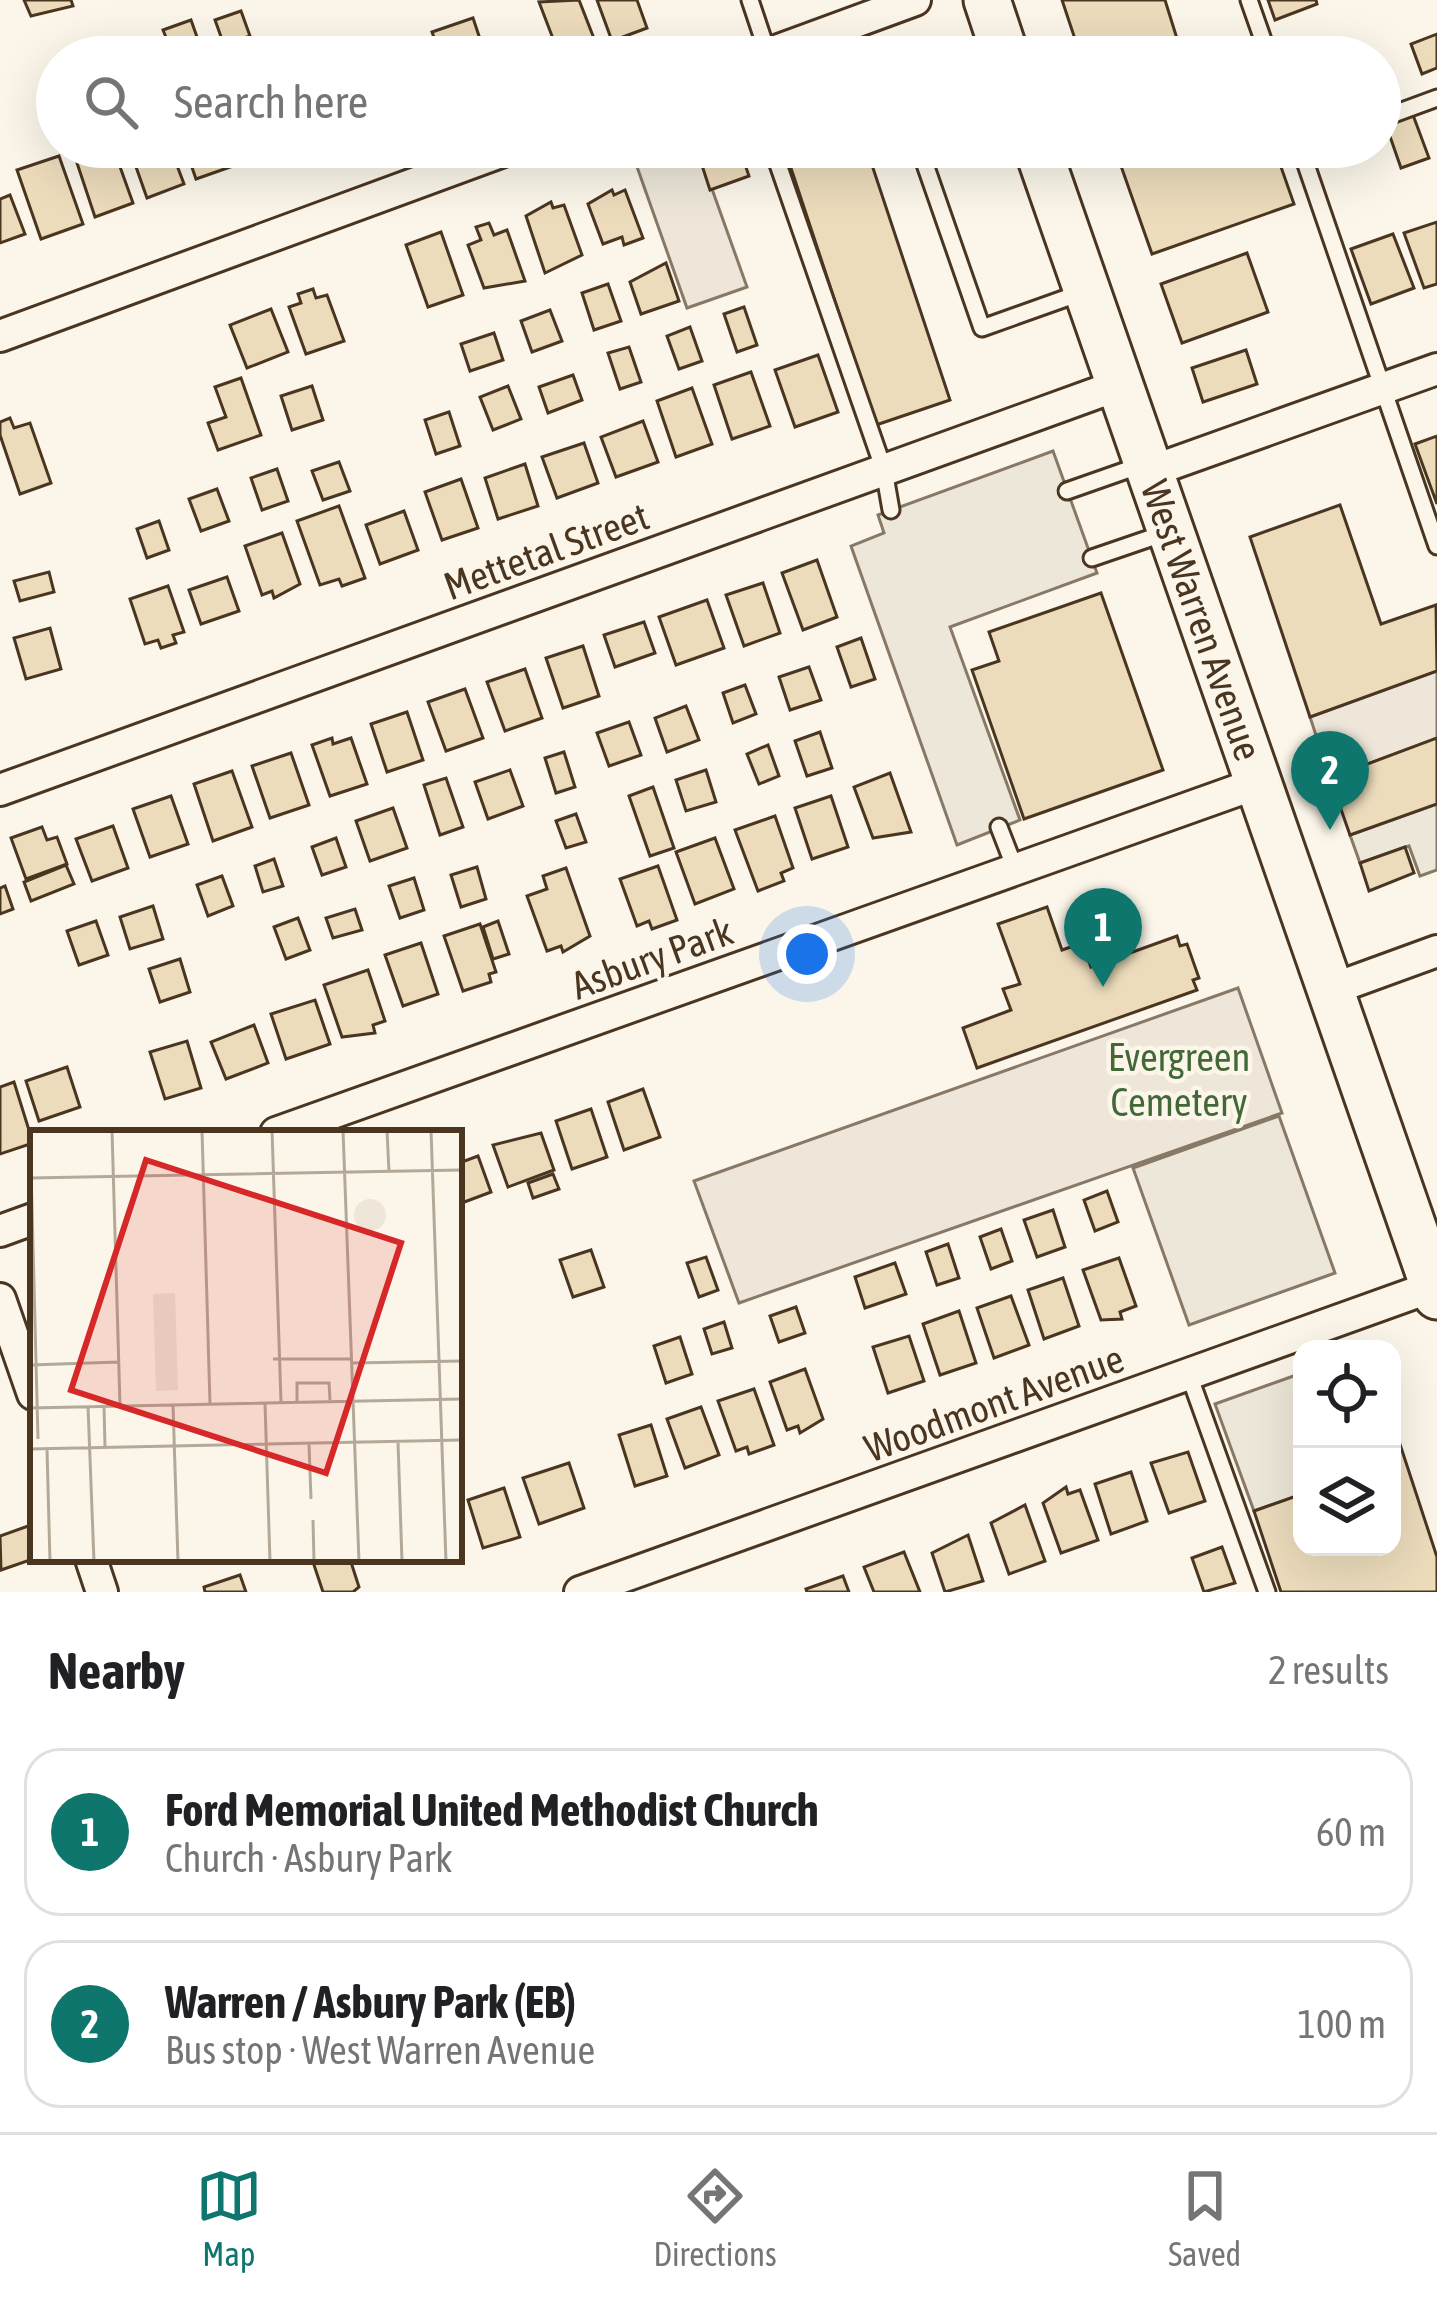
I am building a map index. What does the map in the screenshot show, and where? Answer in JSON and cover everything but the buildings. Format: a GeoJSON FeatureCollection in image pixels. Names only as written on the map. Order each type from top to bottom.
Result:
{"type":"FeatureCollection","features":[{"type":"Feature","properties":{"kind":"main road"},"geometry":{"type":"LineString","coordinates":[[987,0],[999,36]]}},
{"type":"Feature","properties":{"kind":"main road","name":"West Warren Avenue"},"geometry":{"type":"LineString","coordinates":[[1044,168],[1435,1291]]}},
{"type":"Feature","properties":{"kind":"street"},"geometry":{"type":"LineString","coordinates":[[818,36],[915,0]]}},
{"type":"Feature","properties":{"kind":"street"},"geometry":{"type":"LineString","coordinates":[[0,336],[457,168]]}},
{"type":"Feature","properties":{"kind":"street"},"geometry":{"type":"LineString","coordinates":[[1148,467],[1437,369]]}},
{"type":"Feature","properties":{"kind":"street","name":"Mettetal Street"},"geometry":{"type":"LineString","coordinates":[[0,790],[1119,385]]}},
{"type":"Feature","properties":{"kind":"street","name":"Asbury Park"},"geometry":{"type":"LineString","coordinates":[[284,1130],[1258,783]]}},
{"type":"Feature","properties":{"kind":"street"},"geometry":{"type":"LineString","coordinates":[[1330,989],[1437,952]]}},
{"type":"Feature","properties":{"kind":"street"},"geometry":{"type":"LineString","coordinates":[[0,1231],[30,1220]]}},
{"type":"Feature","properties":{"kind":"street","name":"Woodmont Avenue"},"geometry":{"type":"LineString","coordinates":[[580,1592],[1435,1291]]}},
{"type":"Feature","properties":{"kind":"street"},"geometry":{"type":"LineString","coordinates":[[0,1299],[30,1385]]}},
{"type":"Feature","properties":{"kind":"street"},"geometry":{"type":"LineString","coordinates":[[92,1562],[102,1592]]}},
{"type":"Feature","properties":{"kind":"lane"},"geometry":{"type":"LineString","coordinates":[[750,0],[759,36]]}},
{"type":"Feature","properties":{"kind":"lane"},"geometry":{"type":"LineString","coordinates":[[1249,0],[1262,36]]}},
{"type":"Feature","properties":{"kind":"lane"},"geometry":{"type":"LineString","coordinates":[[1401,111],[1437,98]]}},
{"type":"Feature","properties":{"kind":"lane"},"geometry":{"type":"LineString","coordinates":[[779,168],[884,470],[891,510]]}},
{"type":"Feature","properties":{"kind":"lane"},"geometry":{"type":"LineString","coordinates":[[926,168],[982,328],[1086,291]]}},
{"type":"Feature","properties":{"kind":"lane"},"geometry":{"type":"LineString","coordinates":[[1309,168],[1437,546]]}},
{"type":"Feature","properties":{"kind":"lane"},"geometry":{"type":"LineString","coordinates":[[1067,490],[1148,467]]}},
{"type":"Feature","properties":{"kind":"lane"},"geometry":{"type":"LineString","coordinates":[[1092,558],[1170,532]]}},
{"type":"Feature","properties":{"kind":"lane"},"geometry":{"type":"LineString","coordinates":[[999,827],[1016,871]]}},
{"type":"Feature","properties":{"kind":"lane"},"geometry":{"type":"LineString","coordinates":[[1189,1375],[1267,1592]]}},
{"type":"Feature","properties":{"kind":"green space"},"geometry":{"type":"Polygon","coordinates":[[[637,168],[704,168],[747,287],[687,308],[637,168]]]}},
{"type":"Feature","properties":{"kind":"green space"},"geometry":{"type":"Polygon","coordinates":[[[1437,671],[1437,738],[1330,778],[1310,717],[1437,671]]]}},
{"type":"Feature","properties":{"kind":"green space","name":"Evergreen Cemetery"},"geometry":{"type":"Polygon","coordinates":[[[1238,988],[1282,1113],[739,1303],[694,1181],[1238,988]]]}},
{"type":"Feature","properties":{"kind":"shaded area"},"geometry":{"type":"Polygon","coordinates":[[[1053,451],[1097,573],[950,627],[1020,820],[957,845],[851,546],[884,533],[878,515],[1053,451]]]}},
{"type":"Feature","properties":{"kind":"shaded area"},"geometry":{"type":"Polygon","coordinates":[[[1437,804],[1437,870],[1420,876],[1409,846],[1360,863],[1350,835],[1437,804]]]}},
{"type":"Feature","properties":{"kind":"shaded area"},"geometry":{"type":"Polygon","coordinates":[[[1279,1116],[1335,1273],[1189,1325],[1133,1168],[1279,1116]]]}},
{"type":"Feature","properties":{"kind":"shaded area"},"geometry":{"type":"Polygon","coordinates":[[[1293,1376],[1293,1497],[1254,1511],[1215,1404],[1293,1376]]]}},
{"type":"Feature","properties":{"kind":"place","name":"Warren / Asbury Park (EB)"},"geometry":{"type":"Point","coordinates":[1330,830]}},
{"type":"Feature","properties":{"kind":"place","name":"Ford Memorial United Methodist Church"},"geometry":{"type":"Point","coordinates":[1103,987]}}]}
